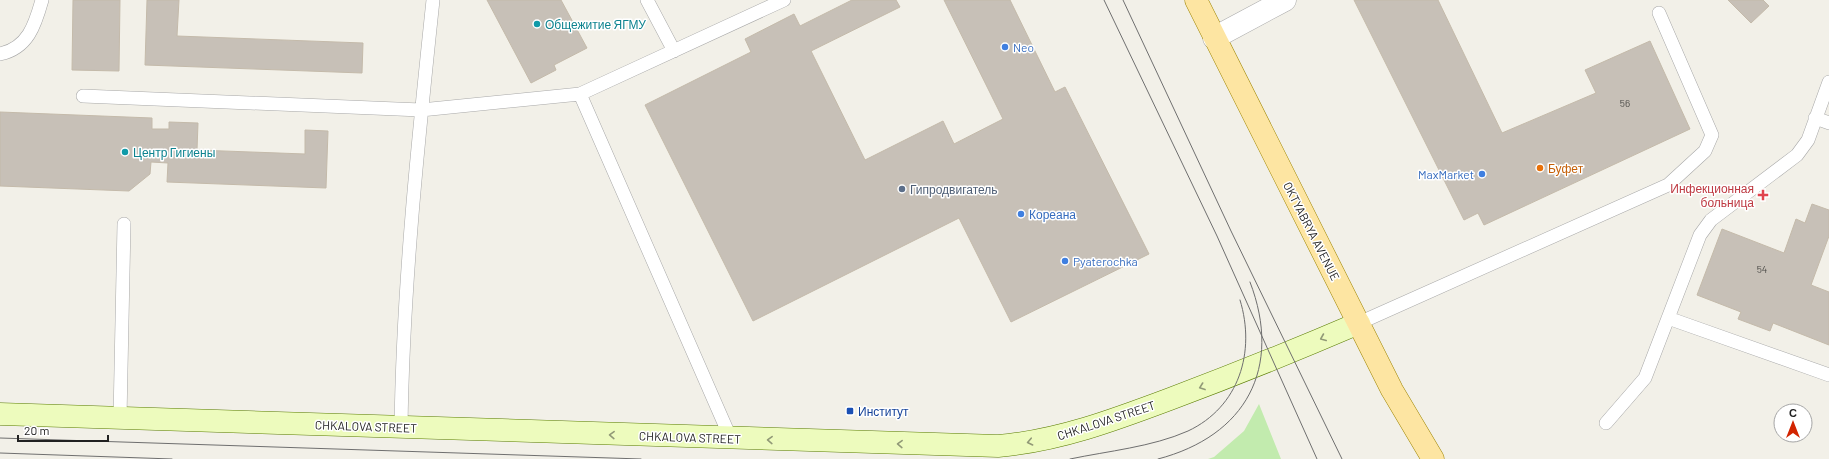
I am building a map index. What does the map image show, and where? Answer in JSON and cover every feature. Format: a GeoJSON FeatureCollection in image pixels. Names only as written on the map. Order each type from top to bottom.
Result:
{"type":"FeatureCollection","features":[{"type":"Feature","properties":{"kind":"main road","name":"OKTYABRYA AVENUE"},"geometry":{"type":"LineString","coordinates":[[1196,0],[1392,390],[1433,459]]}},
{"type":"Feature","properties":{"kind":"main road","name":"CHKALOVA STREET"},"geometry":{"type":"LineString","coordinates":[[0,414],[731,439],[973,446],[1022,444],[1104,424],[1241,372],[1359,323]]}},
{"type":"Feature","properties":{"kind":"street"},"geometry":{"type":"LineString","coordinates":[[1214,38],[1285,0]]}},
{"type":"Feature","properties":{"kind":"lane"},"geometry":{"type":"LineString","coordinates":[[0,54],[12,51],[23,41],[35,25],[42,0]]}},
{"type":"Feature","properties":{"kind":"lane"},"geometry":{"type":"LineString","coordinates":[[401,428],[402,362],[421,110],[433,0]]}},
{"type":"Feature","properties":{"kind":"lane"},"geometry":{"type":"LineString","coordinates":[[647,0],[674,51]]}},
{"type":"Feature","properties":{"kind":"lane"},"geometry":{"type":"LineString","coordinates":[[83,96],[421,110],[580,94],[784,0]]}},
{"type":"Feature","properties":{"kind":"lane"},"geometry":{"type":"LineString","coordinates":[[1359,323],[1668,184],[1705,151],[1712,135],[1658,13]]}},
{"type":"Feature","properties":{"kind":"lane"},"geometry":{"type":"LineString","coordinates":[[1606,423],[1645,378],[1700,236],[1711,220],[1797,155],[1808,140],[1829,82]]}},
{"type":"Feature","properties":{"kind":"lane"},"geometry":{"type":"LineString","coordinates":[[580,94],[731,439]]}},
{"type":"Feature","properties":{"kind":"lane"},"geometry":{"type":"LineString","coordinates":[[1815,118],[1829,123]]}},
{"type":"Feature","properties":{"kind":"lane"},"geometry":{"type":"LineString","coordinates":[[120,418],[124,224]]}},
{"type":"Feature","properties":{"kind":"lane"},"geometry":{"type":"LineString","coordinates":[[1668,318],[1829,375]]}},
{"type":"Feature","properties":{"kind":"green space"},"geometry":{"type":"Polygon","coordinates":[[[1259,404],[1281,459],[1208,459],[1214,457],[1244,431],[1259,404]]]}},
{"type":"Feature","properties":{"kind":"building"},"geometry":{"type":"Polygon","coordinates":[[[73,0],[120,0],[119,71],[72,70],[73,0]]]}},
{"type":"Feature","properties":{"kind":"building"},"geometry":{"type":"Polygon","coordinates":[[[147,0],[179,0],[177,36],[363,43],[362,73],[145,65],[147,0]]]}},
{"type":"Feature","properties":{"kind":"building","name":"Общежитие ЯГМУ"},"geometry":{"type":"Polygon","coordinates":[[[487,0],[561,0],[587,48],[554,65],[556,70],[531,83],[487,0]]]}},
{"type":"Feature","properties":{"kind":"building","name":"Гипродвигатель"},"geometry":{"type":"Polygon","coordinates":[[[852,0],[896,0],[900,7],[811,51],[865,160],[943,121],[954,144],[1003,119],[944,0],[1010,0],[1055,92],[1065,87],[1149,254],[1011,322],[959,218],[753,321],[645,105],[751,52],[745,39],[794,14],[800,26],[852,0]]]}},
{"type":"Feature","properties":{"kind":"building"},"geometry":{"type":"Polygon","coordinates":[[[1354,0],[1438,0],[1502,133],[1596,93],[1585,70],[1650,41],[1690,129],[1484,225],[1478,213],[1464,220],[1354,0]]]}},
{"type":"Feature","properties":{"kind":"building"},"geometry":{"type":"Polygon","coordinates":[[[1728,0],[1763,0],[1769,6],[1751,23],[1728,0]]]}},
{"type":"Feature","properties":{"kind":"building","name":"Центр Гигиены"},"geometry":{"type":"Polygon","coordinates":[[[0,112],[152,118],[152,129],[169,129],[169,122],[198,123],[197,150],[305,154],[305,130],[328,131],[326,188],[167,182],[168,163],[151,162],[150,174],[129,191],[0,186],[0,112]]]}},
{"type":"Feature","properties":{"kind":"building"},"geometry":{"type":"Polygon","coordinates":[[[1812,204],[1829,210],[1829,236],[1811,285],[1829,292],[1829,345],[1773,323],[1770,331],[1738,319],[1741,312],[1697,295],[1722,229],[1784,253],[1796,219],[1805,223],[1812,204]]]}},
{"type":"Feature","properties":{"kind":"tram line"},"geometry":{"type":"LineString","coordinates":[[1104,0],[1217,236],[1317,459]]}},
{"type":"Feature","properties":{"kind":"tram line"},"geometry":{"type":"LineString","coordinates":[[1123,0],[1231,231],[1342,459]]}},
{"type":"Feature","properties":{"kind":"tram line"},"geometry":{"type":"LineString","coordinates":[[1158,459],[1189,448],[1214,434],[1234,416],[1249,394],[1259,370],[1262,343],[1259,313],[1250,282]]}},
{"type":"Feature","properties":{"kind":"tram line"},"geometry":{"type":"LineString","coordinates":[[1070,459],[1160,441],[1188,431],[1206,421],[1220,408],[1231,393],[1239,376],[1244,358],[1246,339],[1240,300]]}},
{"type":"Feature","properties":{"kind":"tram line"},"geometry":{"type":"LineString","coordinates":[[0,438],[641,459]]}},
{"type":"Feature","properties":{"kind":"tram line"},"geometry":{"type":"LineString","coordinates":[[0,453],[172,459]]}},
{"type":"Feature","properties":{"kind":"place","name":"Общежитие ЯГМУ"},"geometry":{"type":"Point","coordinates":[537,24]}},
{"type":"Feature","properties":{"kind":"place","name":"Neo"},"geometry":{"type":"Point","coordinates":[1005,47]}},
{"type":"Feature","properties":{"kind":"place","name":"Центр Гигиены"},"geometry":{"type":"Point","coordinates":[125,152]}},
{"type":"Feature","properties":{"kind":"place","name":"Буфет"},"geometry":{"type":"Point","coordinates":[1540,168]}},
{"type":"Feature","properties":{"kind":"place","name":"MaxMarket"},"geometry":{"type":"Point","coordinates":[1482,174]}},
{"type":"Feature","properties":{"kind":"place","name":"Гипродвигатель"},"geometry":{"type":"Point","coordinates":[902,189]}},
{"type":"Feature","properties":{"kind":"place","name":"Инфекционная больница"},"geometry":{"type":"Point","coordinates":[1763,195]}},
{"type":"Feature","properties":{"kind":"place","name":"Кореана"},"geometry":{"type":"Point","coordinates":[1021,214]}},
{"type":"Feature","properties":{"kind":"place","name":"Pyaterochka"},"geometry":{"type":"Point","coordinates":[1065,261]}},
{"type":"Feature","properties":{"kind":"place","name":"Институт"},"geometry":{"type":"Point","coordinates":[850,411]}}]}
